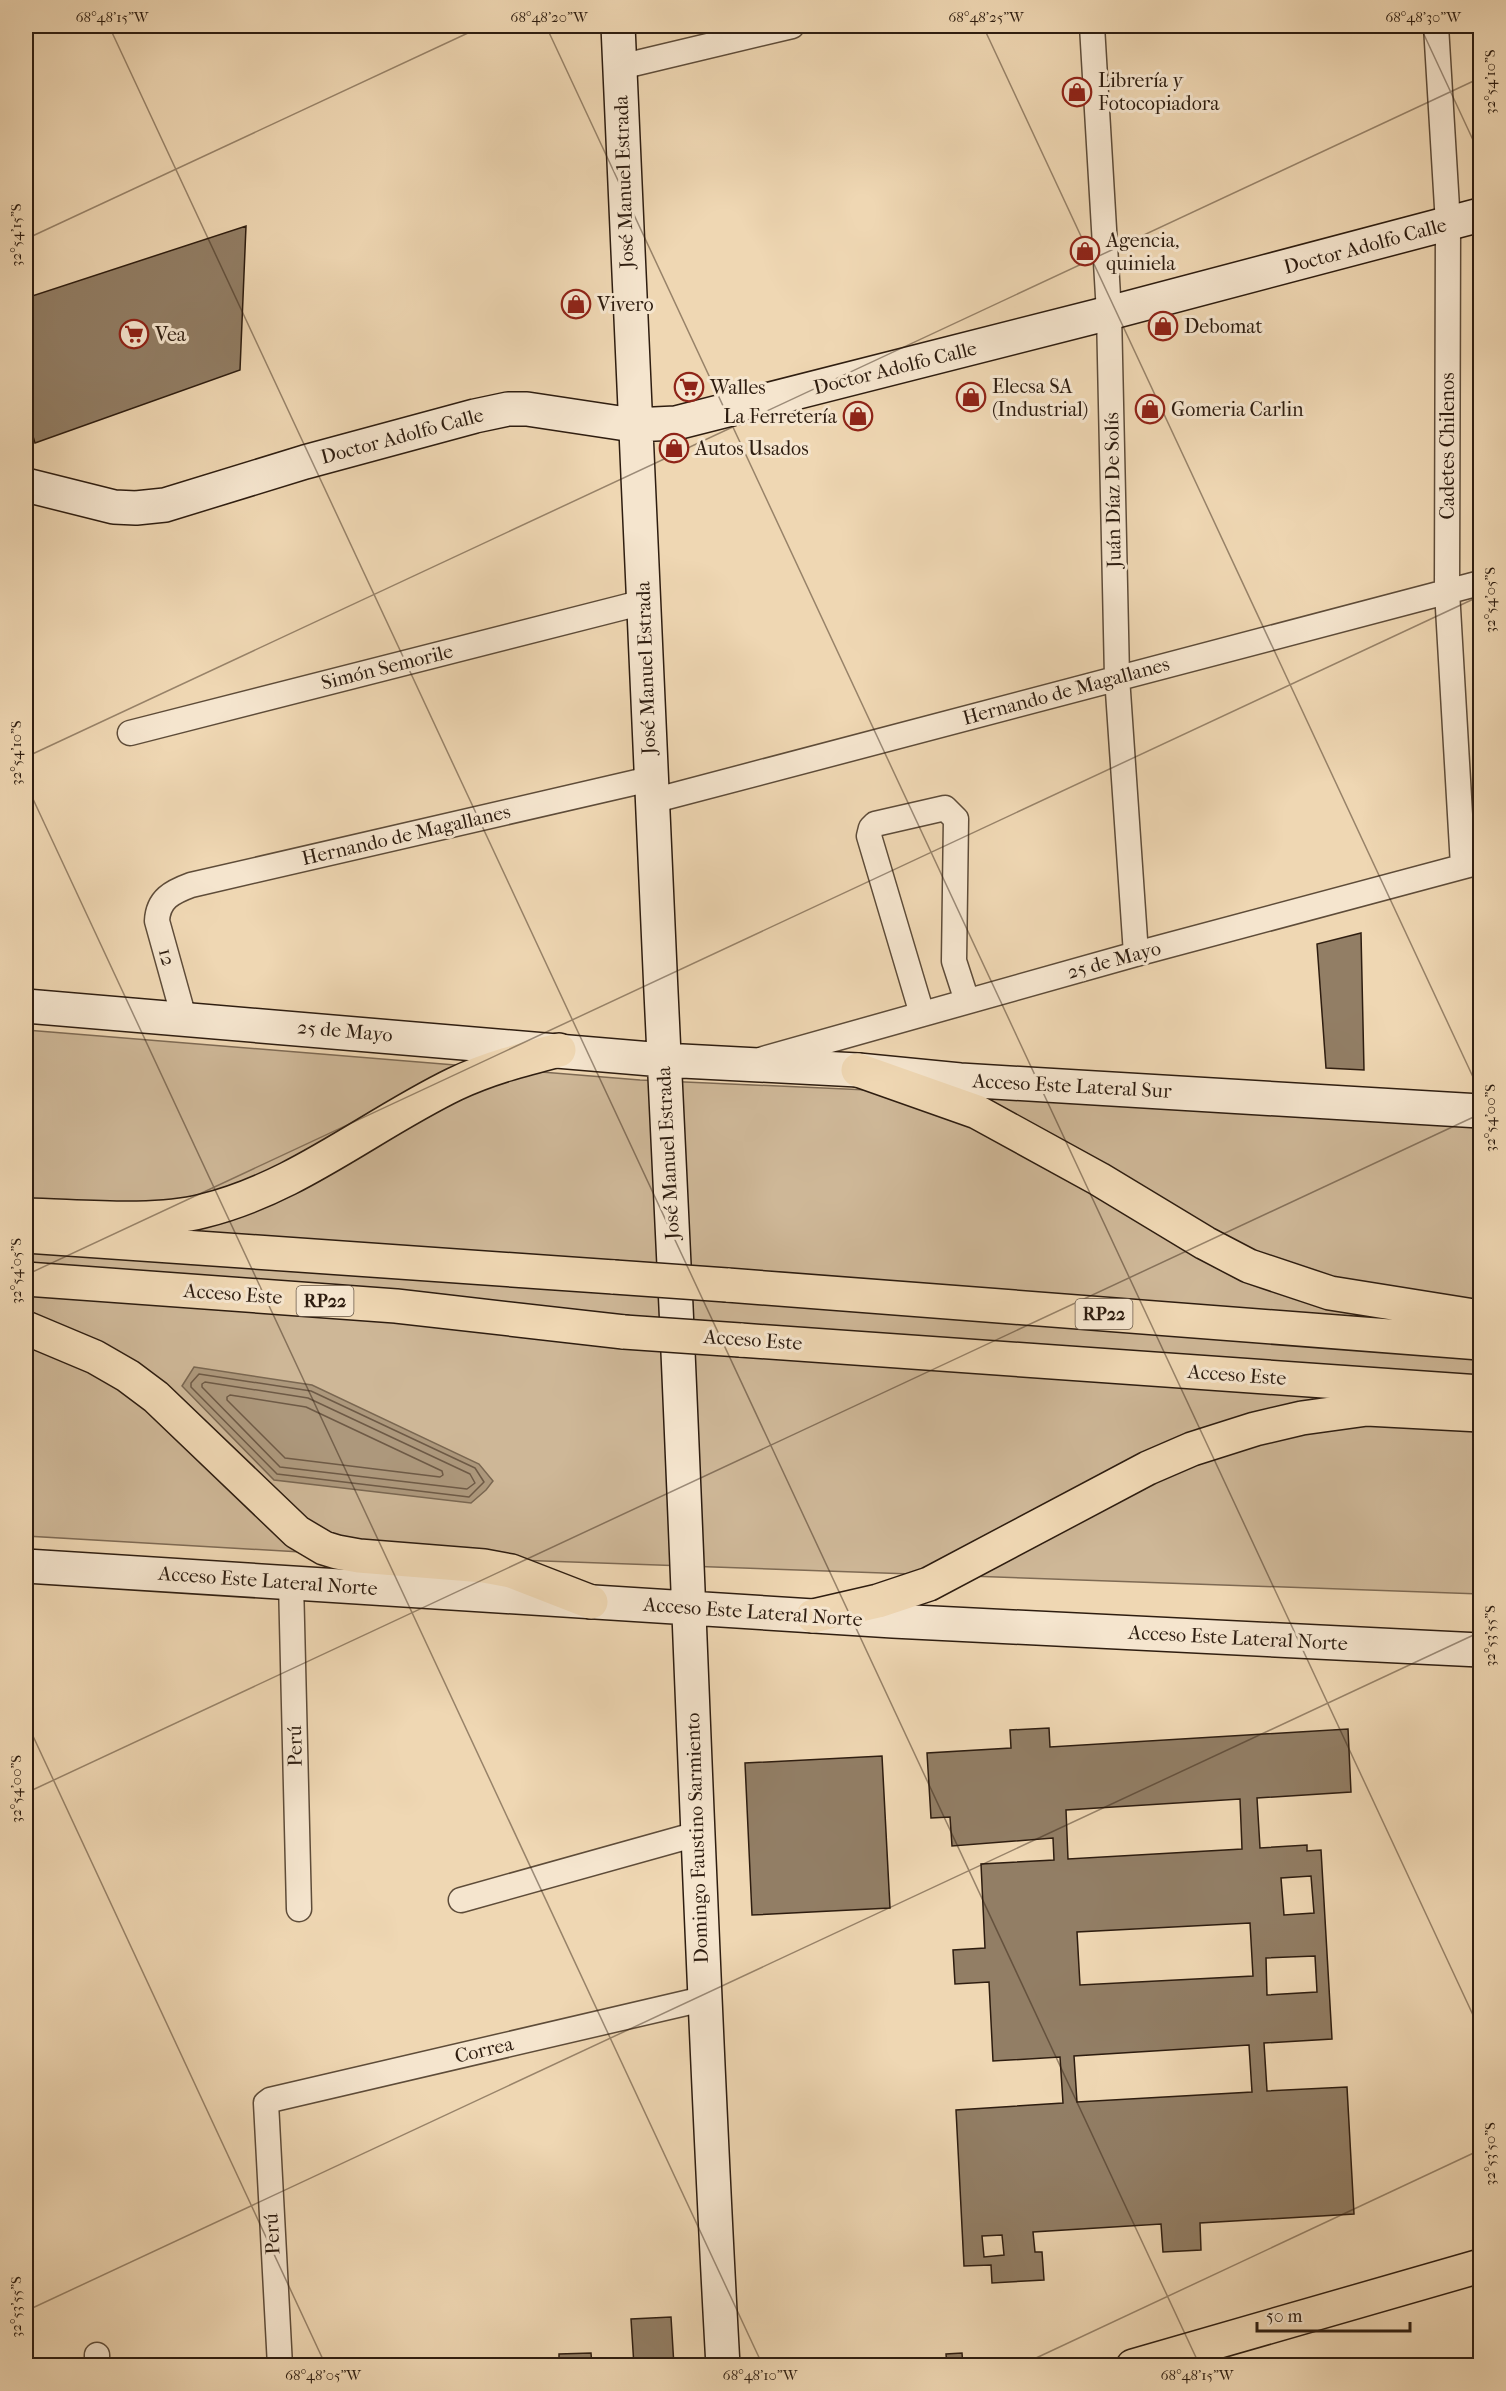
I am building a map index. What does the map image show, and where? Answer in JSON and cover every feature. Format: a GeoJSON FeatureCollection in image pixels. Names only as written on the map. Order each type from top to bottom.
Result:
{"type":"FeatureCollection","features":[{"type":"Feature","properties":{"kind":"main road","name":"José Manuel Estrada"},"geometry":{"type":"LineString","coordinates":[[618,26],[633,425],[644,602],[676,1310]]}},
{"type":"Feature","properties":{"kind":"main road","name":"Doctor Adolfo Calle"},"geometry":{"type":"LineString","coordinates":[[26,485],[114,507],[136,508],[165,505],[305,462],[508,409],[527,409],[633,425],[676,423],[1109,313],[1480,214]]}},
{"type":"Feature","properties":{"kind":"main road","name":"25 de Mayo"},"geometry":{"type":"LineString","coordinates":[[26,1006],[663,1060]]}},
{"type":"Feature","properties":{"kind":"main road"},"geometry":{"type":"LineString","coordinates":[[26,1215],[162,1218],[202,1212],[241,1200],[294,1177],[456,1084],[506,1064],[559,1050]]}},
{"type":"Feature","properties":{"kind":"main road","name":"Acceso Este Lateral Sur"},"geometry":{"type":"LineString","coordinates":[[663,1060],[749,1063],[960,1080],[1480,1111]]}},
{"type":"Feature","properties":{"kind":"main road"},"geometry":{"type":"LineString","coordinates":[[858,1070],[977,1112],[1099,1179],[1205,1243],[1249,1266],[1330,1293],[1480,1317]]}},
{"type":"Feature","properties":{"kind":"main road","name":"RP22"},"geometry":{"type":"LineString","coordinates":[[26,1236],[727,1285],[1480,1343]]}},
{"type":"Feature","properties":{"kind":"main road","name":"Acceso Este"},"geometry":{"type":"LineString","coordinates":[[26,1279],[396,1306],[624,1332],[1480,1392]]}},
{"type":"Feature","properties":{"kind":"main road","name":"Domingo Faustino Sarmiento"},"geometry":{"type":"LineString","coordinates":[[676,1310],[703,1999],[723,2366]]}},
{"type":"Feature","properties":{"kind":"main road"},"geometry":{"type":"LineString","coordinates":[[26,1328],[95,1357],[156,1397],[284,1521],[297,1532],[324,1548],[359,1556],[484,1566],[511,1571],[591,1602]]}},
{"type":"Feature","properties":{"kind":"main road"},"geometry":{"type":"LineString","coordinates":[[813,1616],[878,1601],[929,1584],[1148,1468],[1192,1449],[1255,1429],[1302,1418],[1367,1409],[1480,1414]]}},
{"type":"Feature","properties":{"kind":"main road","name":"Acceso Este Lateral Norte"},"geometry":{"type":"LineString","coordinates":[[26,1566],[813,1616],[1480,1650]]}},
{"type":"Feature","properties":{"kind":"main road"},"geometry":{"type":"LineString","coordinates":[[1133,2366],[1480,2266]]}},
{"type":"Feature","properties":{"kind":"street"},"geometry":{"type":"LineString","coordinates":[[620,67],[792,26]]}},
{"type":"Feature","properties":{"kind":"street","name":"Juán Díaz De Solís"},"geometry":{"type":"LineString","coordinates":[[1092,26],[1109,313],[1117,677],[1136,954]]}},
{"type":"Feature","properties":{"kind":"street","name":"Cadetes Chilenos"},"geometry":{"type":"LineString","coordinates":[[1436,26],[1448,224],[1447,591],[1472,864]]}},
{"type":"Feature","properties":{"kind":"street","name":"Hernando de Magallanes"},"geometry":{"type":"LineString","coordinates":[[165,899],[174,891],[192,885],[651,790],[1117,677],[1480,583]]}},
{"type":"Feature","properties":{"kind":"street","name":"Simón Semorile"},"geometry":{"type":"LineString","coordinates":[[130,733],[644,602]]}},
{"type":"Feature","properties":{"kind":"street"},"geometry":{"type":"LineString","coordinates":[[922,1014],[869,836],[874,824],[945,807],[956,819],[954,961],[967,1001]]}},
{"type":"Feature","properties":{"kind":"street","name":"25 de Mayo"},"geometry":{"type":"LineString","coordinates":[[749,1063],[1136,954],[1472,864]]}},
{"type":"Feature","properties":{"kind":"street","name":"12"},"geometry":{"type":"LineString","coordinates":[[165,899],[158,909],[157,921],[184,1018]]}},
{"type":"Feature","properties":{"kind":"street","name":"Perú"},"geometry":{"type":"LineString","coordinates":[[291,1582],[299,1909]]}},
{"type":"Feature","properties":{"kind":"street"},"geometry":{"type":"LineString","coordinates":[[461,1900],[697,1834]]}},
{"type":"Feature","properties":{"kind":"street","name":"Correa"},"geometry":{"type":"LineString","coordinates":[[266,2103],[270,2100],[703,1999]]}},
{"type":"Feature","properties":{"kind":"street","name":"Perú"},"geometry":{"type":"LineString","coordinates":[[266,2103],[280,2366]]}},
{"type":"Feature","properties":{"kind":"shaded area"},"geometry":{"type":"Polygon","coordinates":[[[26,1030],[640,1080],[1480,1117],[1480,1594],[318,1553],[26,1536],[26,1030]]]}},
{"type":"Feature","properties":{"kind":"water"},"geometry":{"type":"Polygon","coordinates":[[[194,1367],[312,1385],[479,1464],[493,1481],[471,1503],[274,1480],[182,1386],[194,1367]]]}},
{"type":"Feature","properties":{"kind":"building","name":"Vea"},"geometry":{"type":"Polygon","coordinates":[[[246,226],[240,370],[35,443],[26,413],[26,298],[246,226]]]}},
{"type":"Feature","properties":{"kind":"building"},"geometry":{"type":"Polygon","coordinates":[[[1361,933],[1364,1070],[1326,1068],[1317,944],[1361,933]]]}},
{"type":"Feature","properties":{"kind":"building"},"geometry":{"type":"Polygon","coordinates":[[[1049,1728],[1050,1747],[1348,1729],[1351,1792],[1257,1798],[1260,1848],[1307,1845],[1307,1851],[1321,1850],[1332,2039],[1264,2043],[1267,2091],[1347,2087],[1354,2214],[1200,2223],[1201,2250],[1163,2252],[1161,2224],[1033,2232],[1035,2252],[1042,2252],[1044,2280],[992,2283],[991,2265],[964,2266],[956,2110],[1063,2103],[1060,2057],[993,2061],[989,1982],[955,1984],[953,1950],[985,1948],[981,1864],[1054,1860],[1053,1838],[952,1846],[950,1817],[931,1818],[927,1753],[1011,1748],[1010,1730],[1049,1728]],[[1240,1799],[1066,1810],[1068,1859],[1242,1849],[1240,1799]],[[1311,1876],[1281,1878],[1284,1915],[1314,1913],[1311,1876]],[[1250,1923],[1077,1932],[1080,1985],[1253,1976],[1250,1923]],[[1315,1956],[1266,1958],[1267,1995],[1317,1992],[1315,1956]],[[1249,2045],[1074,2056],[1077,2102],[1252,2092],[1249,2045]],[[1002,2235],[982,2236],[984,2257],[1004,2255],[1002,2235]]]}},
{"type":"Feature","properties":{"kind":"building"},"geometry":{"type":"Polygon","coordinates":[[[882,1756],[890,1908],[752,1915],[745,1763],[882,1756]]]}},
{"type":"Feature","properties":{"kind":"building"},"geometry":{"type":"Polygon","coordinates":[[[671,2317],[674,2366],[634,2366],[631,2319],[671,2317]]]}},
{"type":"Feature","properties":{"kind":"building"},"geometry":{"type":"Polygon","coordinates":[[[591,2353],[592,2366],[559,2366],[559,2354],[591,2353]]]}},
{"type":"Feature","properties":{"kind":"building"},"geometry":{"type":"Polygon","coordinates":[[[962,2353],[963,2366],[947,2366],[946,2354],[962,2353]]]}},
{"type":"Feature","properties":{"kind":"place","name":"Librería y Fotocopiadora"},"geometry":{"type":"Point","coordinates":[1077,92]}},
{"type":"Feature","properties":{"kind":"place","name":"Agencia, quiniela"},"geometry":{"type":"Point","coordinates":[1085,251]}},
{"type":"Feature","properties":{"kind":"place","name":"Vivero"},"geometry":{"type":"Point","coordinates":[576,304]}},
{"type":"Feature","properties":{"kind":"place","name":"Debomat"},"geometry":{"type":"Point","coordinates":[1163,326]}},
{"type":"Feature","properties":{"kind":"place","name":"Vea"},"geometry":{"type":"Point","coordinates":[134,334]}},
{"type":"Feature","properties":{"kind":"place","name":"Walles"},"geometry":{"type":"Point","coordinates":[689,387]}},
{"type":"Feature","properties":{"kind":"place","name":"Elecsa SA (Industrial)"},"geometry":{"type":"Point","coordinates":[971,397]}},
{"type":"Feature","properties":{"kind":"place","name":"Gomeria Carlin"},"geometry":{"type":"Point","coordinates":[1150,409]}},
{"type":"Feature","properties":{"kind":"place","name":"La Ferretería"},"geometry":{"type":"Point","coordinates":[858,416]}},
{"type":"Feature","properties":{"kind":"place","name":"Autos Usados"},"geometry":{"type":"Point","coordinates":[674,448]}}]}
